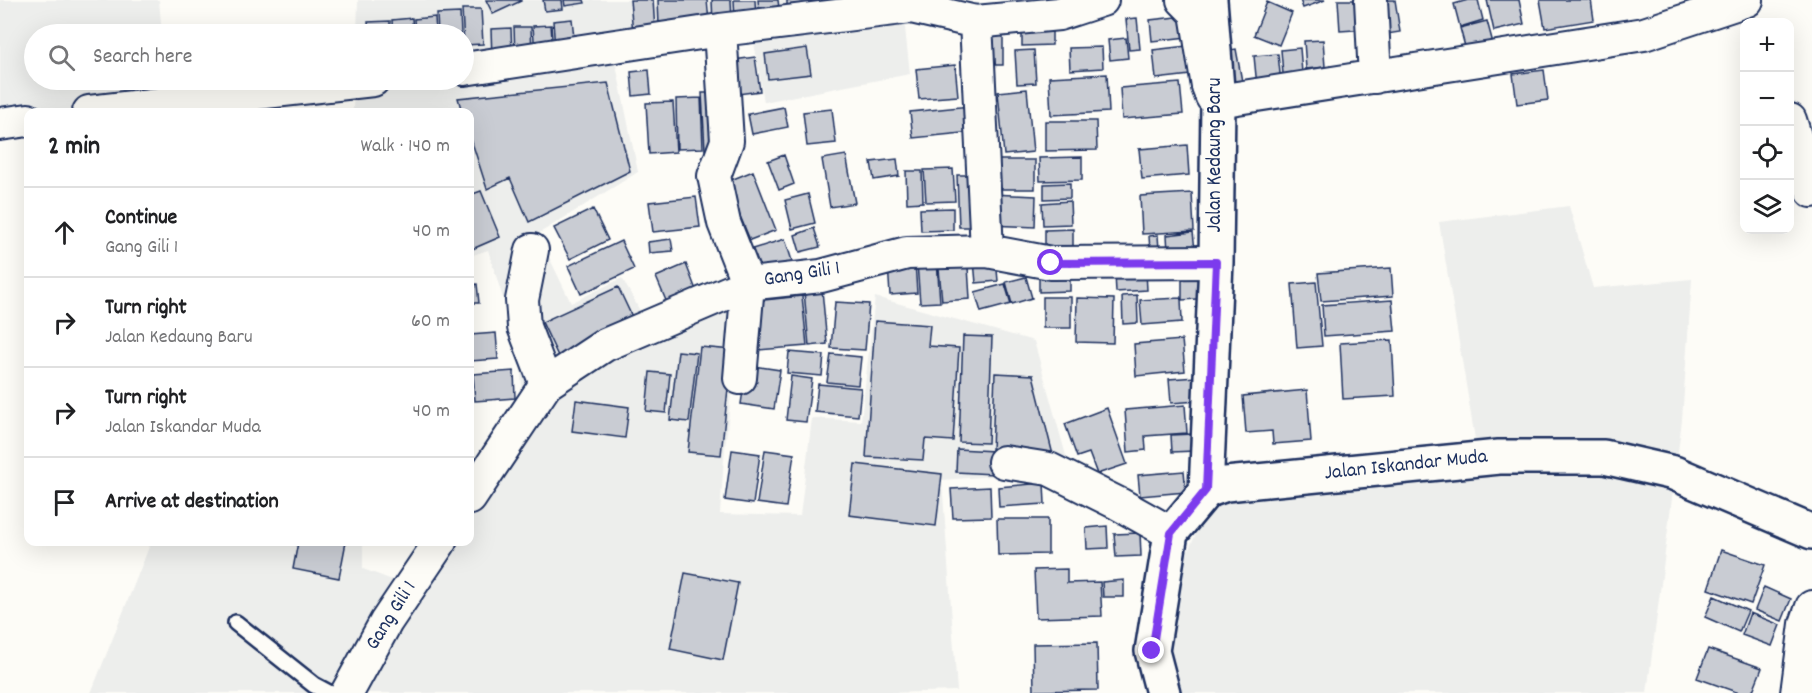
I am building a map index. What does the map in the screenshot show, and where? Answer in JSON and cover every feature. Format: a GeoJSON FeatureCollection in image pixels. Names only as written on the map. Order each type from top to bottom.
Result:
{"type":"FeatureCollection","features":[{"type":"Feature","properties":{"kind":"street"},"geometry":{"type":"LineString","coordinates":[[474,67],[720,30],[911,7],[976,22],[1059,14],[1102,0]]}},
{"type":"Feature","properties":{"kind":"street"},"geometry":{"type":"LineString","coordinates":[[1183,0],[1196,13],[1208,87],[1212,98],[1218,101],[1644,34],[1747,0]]}},
{"type":"Feature","properties":{"kind":"street","name":"Jalan Kedaung Baru"},"geometry":{"type":"LineString","coordinates":[[1206,490],[1216,262],[1218,101],[1210,0]]}},
{"type":"Feature","properties":{"kind":"street"},"geometry":{"type":"LineString","coordinates":[[1371,0],[1376,77]]}},
{"type":"Feature","properties":{"kind":"street"},"geometry":{"type":"LineString","coordinates":[[1752,0],[1758,18]]}},
{"type":"Feature","properties":{"kind":"street"},"geometry":{"type":"LineString","coordinates":[[976,22],[987,251]]}},
{"type":"Feature","properties":{"kind":"street"},"geometry":{"type":"LineString","coordinates":[[720,30],[727,141],[714,176],[724,223],[748,284],[740,378]]}},
{"type":"Feature","properties":{"kind":"street"},"geometry":{"type":"LineString","coordinates":[[124,108],[284,90]]}},
{"type":"Feature","properties":{"kind":"street"},"geometry":{"type":"LineString","coordinates":[[0,124],[24,121]]}},
{"type":"Feature","properties":{"kind":"street"},"geometry":{"type":"LineString","coordinates":[[1792,126],[1812,191]]}},
{"type":"Feature","properties":{"kind":"street"},"geometry":{"type":"LineString","coordinates":[[532,250],[522,300],[524,327],[546,384]]}},
{"type":"Feature","properties":{"kind":"street","name":"Gang Gili 1"},"geometry":{"type":"LineString","coordinates":[[474,492],[546,384],[605,345],[748,284],[821,276],[907,253],[987,251],[1051,263],[1216,262]]}},
{"type":"Feature","properties":{"kind":"street","name":"Jalan Iskandar Muda"},"geometry":{"type":"LineString","coordinates":[[1206,490],[1226,484],[1499,457],[1604,457],[1674,473],[1812,532]]}},
{"type":"Feature","properties":{"kind":"street"},"geometry":{"type":"LineString","coordinates":[[1004,462],[1049,469],[1171,533]]}},
{"type":"Feature","properties":{"kind":"street"},"geometry":{"type":"LineString","coordinates":[[1163,693],[1152,651],[1171,533],[1206,490]]}},
{"type":"Feature","properties":{"kind":"street","name":"Gang Gili 1"},"geometry":{"type":"LineString","coordinates":[[347,693],[386,622],[437,546]]}},
{"type":"Feature","properties":{"kind":"street"},"geometry":{"type":"LineString","coordinates":[[1797,693],[1806,624],[1812,607]]}},
{"type":"Feature","properties":{"kind":"lane"},"geometry":{"type":"LineString","coordinates":[[236,623],[314,685],[330,693]]}},
{"type":"Feature","properties":{"kind":"shaded area"},"geometry":{"type":"Polygon","coordinates":[[[0,0],[159,0],[161,24],[24,24],[24,90],[167,90],[168,106],[155,108],[24,108],[24,115],[0,134],[0,0]]]}},
{"type":"Feature","properties":{"kind":"shaded area"},"geometry":{"type":"Polygon","coordinates":[[[358,0],[902,0],[910,74],[764,102],[754,43],[615,60],[638,172],[538,234],[571,303],[622,278],[645,320],[742,293],[720,514],[800,516],[812,418],[861,421],[875,297],[1034,341],[1070,470],[942,480],[957,691],[886,693],[91,693],[149,546],[363,546],[363,569],[398,582],[426,546],[474,546],[474,479],[523,399],[519,350],[488,250],[474,255],[474,108],[353,108],[354,90],[474,90],[474,24],[357,24],[358,0]]]}},
{"type":"Feature","properties":{"kind":"shaded area"},"geometry":{"type":"Polygon","coordinates":[[[1569,206],[1593,288],[1692,279],[1682,420],[1647,693],[1176,693],[1157,620],[1214,494],[1480,469],[1439,222],[1569,206]]]}},
{"type":"Feature","properties":{"kind":"building"},"geometry":{"type":"Polygon","coordinates":[[[486,0],[521,0],[521,1],[493,14],[486,0]]]}},
{"type":"Feature","properties":{"kind":"building"},"geometry":{"type":"Polygon","coordinates":[[[543,0],[562,0],[563,9],[545,11],[543,0]]]}},
{"type":"Feature","properties":{"kind":"building"},"geometry":{"type":"Polygon","coordinates":[[[564,0],[584,0],[585,3],[565,6],[564,0]]]}},
{"type":"Feature","properties":{"kind":"building"},"geometry":{"type":"Polygon","coordinates":[[[630,0],[653,0],[655,31],[633,33],[630,0]]]}},
{"type":"Feature","properties":{"kind":"building"},"geometry":{"type":"Polygon","coordinates":[[[658,0],[707,0],[709,22],[659,25],[658,0]]]}},
{"type":"Feature","properties":{"kind":"building"},"geometry":{"type":"Polygon","coordinates":[[[712,0],[731,0],[732,22],[713,23],[712,0]]]}},
{"type":"Feature","properties":{"kind":"building"},"geometry":{"type":"Polygon","coordinates":[[[734,0],[755,0],[756,19],[735,20],[734,0]]]}},
{"type":"Feature","properties":{"kind":"building"},"geometry":{"type":"Polygon","coordinates":[[[758,0],[778,0],[780,17],[760,19],[758,0]]]}},
{"type":"Feature","properties":{"kind":"building"},"geometry":{"type":"Polygon","coordinates":[[[787,0],[837,0],[837,1],[787,5],[787,0]]]}},
{"type":"Feature","properties":{"kind":"building"},"geometry":{"type":"Polygon","coordinates":[[[1300,0],[1325,0],[1303,8],[1300,0]]]}},
{"type":"Feature","properties":{"kind":"building"},"geometry":{"type":"Polygon","coordinates":[[[1338,0],[1367,0],[1369,29],[1340,31],[1338,0]]]}},
{"type":"Feature","properties":{"kind":"building"},"geometry":{"type":"Polygon","coordinates":[[[1375,0],[1395,0],[1400,32],[1381,35],[1375,0]]]}},
{"type":"Feature","properties":{"kind":"building"},"geometry":{"type":"Polygon","coordinates":[[[1478,0],[1483,20],[1460,27],[1454,4],[1478,0]]]}},
{"type":"Feature","properties":{"kind":"building"},"geometry":{"type":"Polygon","coordinates":[[[1487,0],[1519,0],[1524,24],[1494,31],[1487,0]]]}},
{"type":"Feature","properties":{"kind":"building"},"geometry":{"type":"Polygon","coordinates":[[[1540,0],[1591,0],[1594,20],[1545,28],[1540,0]]]}},
{"type":"Feature","properties":{"kind":"building"},"geometry":{"type":"Polygon","coordinates":[[[1267,2],[1292,13],[1279,45],[1254,35],[1267,2]]]}},
{"type":"Feature","properties":{"kind":"building"},"geometry":{"type":"Polygon","coordinates":[[[462,9],[481,9],[483,44],[474,44],[474,24],[463,24],[462,9]]]}},
{"type":"Feature","properties":{"kind":"building"},"geometry":{"type":"Polygon","coordinates":[[[460,13],[461,24],[438,24],[437,14],[460,13]]]}},
{"type":"Feature","properties":{"kind":"building"},"geometry":{"type":"Polygon","coordinates":[[[1194,15],[1196,36],[1152,41],[1150,20],[1194,15]]]}},
{"type":"Feature","properties":{"kind":"building"},"geometry":{"type":"Polygon","coordinates":[[[435,17],[435,24],[414,24],[414,19],[435,17]]]}},
{"type":"Feature","properties":{"kind":"building"},"geometry":{"type":"Polygon","coordinates":[[[412,18],[412,24],[392,24],[392,20],[412,18]]]}},
{"type":"Feature","properties":{"kind":"building"},"geometry":{"type":"Polygon","coordinates":[[[1137,18],[1140,49],[1129,50],[1126,19],[1137,18]]]}},
{"type":"Feature","properties":{"kind":"building"},"geometry":{"type":"Polygon","coordinates":[[[572,19],[575,47],[555,49],[553,21],[572,19]]]}},
{"type":"Feature","properties":{"kind":"building"},"geometry":{"type":"Polygon","coordinates":[[[390,21],[390,24],[368,24],[368,22],[390,21]]]}},
{"type":"Feature","properties":{"kind":"building"},"geometry":{"type":"Polygon","coordinates":[[[1487,21],[1494,47],[1467,54],[1460,28],[1487,21]]]}},
{"type":"Feature","properties":{"kind":"building"},"geometry":{"type":"Polygon","coordinates":[[[551,25],[553,53],[535,54],[533,26],[551,25]]]}},
{"type":"Feature","properties":{"kind":"building"},"geometry":{"type":"Polygon","coordinates":[[[514,27],[531,27],[532,55],[515,55],[514,27]]]}},
{"type":"Feature","properties":{"kind":"building"},"geometry":{"type":"Polygon","coordinates":[[[511,28],[512,57],[492,58],[491,29],[511,28]]]}},
{"type":"Feature","properties":{"kind":"building"},"geometry":{"type":"Polygon","coordinates":[[[1052,29],[1052,45],[1022,46],[1022,30],[1052,29]]]}},
{"type":"Feature","properties":{"kind":"building"},"geometry":{"type":"Polygon","coordinates":[[[981,35],[1003,35],[1003,65],[981,65],[981,35]]]}},
{"type":"Feature","properties":{"kind":"building"},"geometry":{"type":"Polygon","coordinates":[[[1126,38],[1128,58],[1110,60],[1108,40],[1126,38]]]}},
{"type":"Feature","properties":{"kind":"building"},"geometry":{"type":"Polygon","coordinates":[[[1323,40],[1325,67],[1306,69],[1304,41],[1323,40]]]}},
{"type":"Feature","properties":{"kind":"building"},"geometry":{"type":"Polygon","coordinates":[[[1195,45],[1199,74],[1156,79],[1153,50],[1195,45]]]}},
{"type":"Feature","properties":{"kind":"building"},"geometry":{"type":"Polygon","coordinates":[[[1102,47],[1103,68],[1070,70],[1069,48],[1102,47]]]}},
{"type":"Feature","properties":{"kind":"building"},"geometry":{"type":"Polygon","coordinates":[[[807,48],[811,74],[768,79],[765,54],[807,48]]]}},
{"type":"Feature","properties":{"kind":"building"},"geometry":{"type":"Polygon","coordinates":[[[1300,48],[1302,73],[1283,74],[1281,50],[1300,48]]]}},
{"type":"Feature","properties":{"kind":"building"},"geometry":{"type":"Polygon","coordinates":[[[1236,49],[1244,92],[1224,95],[1217,52],[1236,49]]]}},
{"type":"Feature","properties":{"kind":"building"},"geometry":{"type":"Polygon","coordinates":[[[1034,50],[1036,83],[1017,84],[1015,51],[1034,50]]]}},
{"type":"Feature","properties":{"kind":"building"},"geometry":{"type":"Polygon","coordinates":[[[1278,54],[1281,83],[1257,86],[1254,56],[1278,54]]]}},
{"type":"Feature","properties":{"kind":"building"},"geometry":{"type":"Polygon","coordinates":[[[755,57],[760,91],[738,94],[734,60],[755,57]]]}},
{"type":"Feature","properties":{"kind":"building"},"geometry":{"type":"Polygon","coordinates":[[[955,65],[958,96],[919,99],[916,69],[955,65]]]}},
{"type":"Feature","properties":{"kind":"building"},"geometry":{"type":"Polygon","coordinates":[[[649,70],[651,94],[633,96],[631,72],[649,70]]]}},
{"type":"Feature","properties":{"kind":"building"},"geometry":{"type":"Polygon","coordinates":[[[1544,70],[1548,100],[1517,104],[1513,74],[1544,70]]]}},
{"type":"Feature","properties":{"kind":"building"},"geometry":{"type":"Polygon","coordinates":[[[1107,74],[1109,112],[1051,115],[1049,77],[1107,74]]]}},
{"type":"Feature","properties":{"kind":"building"},"geometry":{"type":"Polygon","coordinates":[[[608,83],[630,171],[529,222],[510,178],[487,189],[474,148],[474,108],[461,108],[458,98],[608,83]]]}},
{"type":"Feature","properties":{"kind":"building"},"geometry":{"type":"Polygon","coordinates":[[[1180,83],[1183,114],[1122,119],[1120,88],[1180,83]]]}},
{"type":"Feature","properties":{"kind":"building"},"geometry":{"type":"Polygon","coordinates":[[[1027,89],[1033,152],[1004,155],[998,92],[1027,89]]]}},
{"type":"Feature","properties":{"kind":"building"},"geometry":{"type":"Polygon","coordinates":[[[702,93],[720,93],[722,149],[705,150],[702,93]]]}},
{"type":"Feature","properties":{"kind":"building"},"geometry":{"type":"Polygon","coordinates":[[[701,98],[703,148],[677,149],[676,99],[701,98]]]}},
{"type":"Feature","properties":{"kind":"building"},"geometry":{"type":"Polygon","coordinates":[[[673,102],[676,152],[649,154],[646,103],[673,102]]]}},
{"type":"Feature","properties":{"kind":"building"},"geometry":{"type":"Polygon","coordinates":[[[970,106],[972,132],[913,138],[910,112],[970,106]]]}},
{"type":"Feature","properties":{"kind":"building"},"geometry":{"type":"Polygon","coordinates":[[[784,107],[788,127],[752,134],[748,114],[784,107]]]}},
{"type":"Feature","properties":{"kind":"building"},"geometry":{"type":"Polygon","coordinates":[[[832,109],[836,143],[807,146],[803,112],[832,109]]]}},
{"type":"Feature","properties":{"kind":"building"},"geometry":{"type":"Polygon","coordinates":[[[1045,121],[1096,121],[1097,150],[1045,151],[1045,121]]]}},
{"type":"Feature","properties":{"kind":"building"},"geometry":{"type":"Polygon","coordinates":[[[1187,145],[1189,175],[1142,179],[1139,149],[1187,145]]]}},
{"type":"Feature","properties":{"kind":"building"},"geometry":{"type":"Polygon","coordinates":[[[784,155],[794,184],[779,190],[768,161],[784,155]]]}},
{"type":"Feature","properties":{"kind":"building"},"geometry":{"type":"Polygon","coordinates":[[[846,155],[855,203],[830,207],[822,159],[846,155]]]}},
{"type":"Feature","properties":{"kind":"building"},"geometry":{"type":"Polygon","coordinates":[[[1082,157],[1082,180],[1040,181],[1039,158],[1082,157]]]}},
{"type":"Feature","properties":{"kind":"building"},"geometry":{"type":"Polygon","coordinates":[[[897,159],[899,176],[874,180],[871,162],[897,159]]]}},
{"type":"Feature","properties":{"kind":"building"},"geometry":{"type":"Polygon","coordinates":[[[998,160],[1035,160],[1035,189],[997,189],[998,160]]]}},
{"type":"Feature","properties":{"kind":"building"},"geometry":{"type":"Polygon","coordinates":[[[953,169],[955,201],[926,202],[924,170],[953,169]]]}},
{"type":"Feature","properties":{"kind":"building"},"geometry":{"type":"Polygon","coordinates":[[[753,171],[776,230],[750,240],[726,182],[753,171]]]}},
{"type":"Feature","properties":{"kind":"building"},"geometry":{"type":"Polygon","coordinates":[[[906,171],[922,171],[923,202],[907,203],[906,171]]]}},
{"type":"Feature","properties":{"kind":"building"},"geometry":{"type":"Polygon","coordinates":[[[957,175],[982,175],[984,227],[959,227],[957,175]]]}},
{"type":"Feature","properties":{"kind":"building"},"geometry":{"type":"Polygon","coordinates":[[[1070,183],[1070,198],[1044,199],[1044,184],[1070,183]]]}},
{"type":"Feature","properties":{"kind":"building"},"geometry":{"type":"Polygon","coordinates":[[[481,191],[500,237],[474,248],[474,194],[481,191]]]}},
{"type":"Feature","properties":{"kind":"building"},"geometry":{"type":"Polygon","coordinates":[[[1192,193],[1194,231],[1142,234],[1140,196],[1192,193]]]}},
{"type":"Feature","properties":{"kind":"building"},"geometry":{"type":"Polygon","coordinates":[[[808,194],[815,223],[792,229],[785,200],[808,194]]]}},
{"type":"Feature","properties":{"kind":"building"},"geometry":{"type":"Polygon","coordinates":[[[990,194],[1036,196],[1035,227],[989,225],[990,194]]]}},
{"type":"Feature","properties":{"kind":"building"},"geometry":{"type":"Polygon","coordinates":[[[696,197],[700,227],[653,232],[649,202],[696,197]]]}},
{"type":"Feature","properties":{"kind":"building"},"geometry":{"type":"Polygon","coordinates":[[[1070,201],[1071,224],[1043,225],[1042,203],[1070,201]]]}},
{"type":"Feature","properties":{"kind":"building"},"geometry":{"type":"Polygon","coordinates":[[[953,208],[953,230],[921,231],[920,209],[953,208]]]}},
{"type":"Feature","properties":{"kind":"building"},"geometry":{"type":"Polygon","coordinates":[[[593,209],[608,240],[570,259],[554,228],[593,209]]]}},
{"type":"Feature","properties":{"kind":"building"},"geometry":{"type":"Polygon","coordinates":[[[814,228],[820,247],[800,252],[795,235],[814,228]]]}},
{"type":"Feature","properties":{"kind":"building"},"geometry":{"type":"Polygon","coordinates":[[[1073,229],[1073,252],[1045,252],[1045,230],[1073,229]]]}},
{"type":"Feature","properties":{"kind":"building"},"geometry":{"type":"Polygon","coordinates":[[[1193,232],[1195,250],[1168,252],[1167,235],[1193,232]]]}},
{"type":"Feature","properties":{"kind":"building"},"geometry":{"type":"Polygon","coordinates":[[[1158,235],[1159,250],[1150,251],[1149,236],[1158,235]]]}},
{"type":"Feature","properties":{"kind":"building"},"geometry":{"type":"Polygon","coordinates":[[[671,239],[673,251],[649,253],[648,242],[671,239]]]}},
{"type":"Feature","properties":{"kind":"building"},"geometry":{"type":"Polygon","coordinates":[[[785,239],[793,264],[757,276],[749,250],[785,239]]]}},
{"type":"Feature","properties":{"kind":"building"},"geometry":{"type":"Polygon","coordinates":[[[621,241],[634,269],[581,294],[568,266],[621,241]]]}},
{"type":"Feature","properties":{"kind":"building"},"geometry":{"type":"Polygon","coordinates":[[[996,259],[998,281],[976,283],[974,261],[996,259]]]}},
{"type":"Feature","properties":{"kind":"building"},"geometry":{"type":"Polygon","coordinates":[[[937,261],[940,302],[920,303],[917,263],[937,261]]]}},
{"type":"Feature","properties":{"kind":"building"},"geometry":{"type":"Polygon","coordinates":[[[915,262],[917,293],[890,295],[888,264],[915,262]]]}},
{"type":"Feature","properties":{"kind":"building"},"geometry":{"type":"Polygon","coordinates":[[[686,264],[696,290],[667,303],[656,277],[686,264]]]}},
{"type":"Feature","properties":{"kind":"building"},"geometry":{"type":"Polygon","coordinates":[[[968,267],[970,299],[942,301],[939,269],[968,267]]]}},
{"type":"Feature","properties":{"kind":"building"},"geometry":{"type":"Polygon","coordinates":[[[1039,268],[1070,268],[1070,291],[1039,292],[1039,268]]]}},
{"type":"Feature","properties":{"kind":"building"},"geometry":{"type":"Polygon","coordinates":[[[1391,268],[1393,296],[1321,301],[1318,273],[1391,268]]]}},
{"type":"Feature","properties":{"kind":"building"},"geometry":{"type":"Polygon","coordinates":[[[1146,272],[1147,290],[1116,292],[1115,274],[1146,272]]]}},
{"type":"Feature","properties":{"kind":"building"},"geometry":{"type":"Polygon","coordinates":[[[1210,274],[1211,298],[1182,300],[1182,275],[1210,274]]]}},
{"type":"Feature","properties":{"kind":"building"},"geometry":{"type":"Polygon","coordinates":[[[1026,277],[1032,298],[1012,304],[1006,282],[1026,277]]]}},
{"type":"Feature","properties":{"kind":"building"},"geometry":{"type":"Polygon","coordinates":[[[1316,282],[1322,346],[1297,348],[1292,284],[1316,282]]]}},
{"type":"Feature","properties":{"kind":"building"},"geometry":{"type":"Polygon","coordinates":[[[474,284],[477,284],[479,303],[474,303],[474,284]]]}},
{"type":"Feature","properties":{"kind":"building"},"geometry":{"type":"Polygon","coordinates":[[[1005,284],[1011,304],[981,312],[975,292],[1005,284]]]}},
{"type":"Feature","properties":{"kind":"building"},"geometry":{"type":"Polygon","coordinates":[[[618,287],[634,321],[558,356],[542,322],[618,287]]]}},
{"type":"Feature","properties":{"kind":"building"},"geometry":{"type":"Polygon","coordinates":[[[822,290],[827,344],[809,346],[804,291],[822,290]]]}},
{"type":"Feature","properties":{"kind":"building"},"geometry":{"type":"Polygon","coordinates":[[[1137,295],[1138,323],[1123,324],[1122,296],[1137,295]]]}},
{"type":"Feature","properties":{"kind":"building"},"geometry":{"type":"Polygon","coordinates":[[[802,296],[807,346],[758,350],[754,301],[802,296]]]}},
{"type":"Feature","properties":{"kind":"building"},"geometry":{"type":"Polygon","coordinates":[[[1043,297],[1071,297],[1071,328],[1043,328],[1043,297]]]}},
{"type":"Feature","properties":{"kind":"building"},"geometry":{"type":"Polygon","coordinates":[[[1077,298],[1114,299],[1113,343],[1076,342],[1077,298]]]}},
{"type":"Feature","properties":{"kind":"building"},"geometry":{"type":"Polygon","coordinates":[[[1181,298],[1182,322],[1142,325],[1140,300],[1181,298]]]}},
{"type":"Feature","properties":{"kind":"building"},"geometry":{"type":"Polygon","coordinates":[[[1392,300],[1395,331],[1324,336],[1322,305],[1392,300]]]}},
{"type":"Feature","properties":{"kind":"building"},"geometry":{"type":"Polygon","coordinates":[[[835,302],[869,304],[865,350],[831,348],[835,302]]]}},
{"type":"Feature","properties":{"kind":"building"},"geometry":{"type":"Polygon","coordinates":[[[875,321],[930,325],[928,346],[959,348],[953,441],[925,439],[923,460],[866,457],[875,321]]]}},
{"type":"Feature","properties":{"kind":"building"},"geometry":{"type":"Polygon","coordinates":[[[496,333],[498,359],[474,361],[474,335],[496,333]]]}},
{"type":"Feature","properties":{"kind":"building"},"geometry":{"type":"Polygon","coordinates":[[[963,336],[992,337],[988,443],[959,442],[963,336]]]}},
{"type":"Feature","properties":{"kind":"building"},"geometry":{"type":"Polygon","coordinates":[[[1182,340],[1185,371],[1136,376],[1134,344],[1182,340]]]}},
{"type":"Feature","properties":{"kind":"building"},"geometry":{"type":"Polygon","coordinates":[[[1392,340],[1395,396],[1343,399],[1340,343],[1392,340]]]}},
{"type":"Feature","properties":{"kind":"building"},"geometry":{"type":"Polygon","coordinates":[[[700,347],[732,350],[721,455],[688,452],[700,347]]]}},
{"type":"Feature","properties":{"kind":"building"},"geometry":{"type":"Polygon","coordinates":[[[678,351],[697,353],[689,422],[670,420],[678,351]]]}},
{"type":"Feature","properties":{"kind":"building"},"geometry":{"type":"Polygon","coordinates":[[[789,352],[824,355],[822,376],[787,373],[789,352]]]}},
{"type":"Feature","properties":{"kind":"building"},"geometry":{"type":"Polygon","coordinates":[[[831,354],[861,357],[858,385],[827,382],[831,354]]]}},
{"type":"Feature","properties":{"kind":"building"},"geometry":{"type":"Polygon","coordinates":[[[747,365],[780,370],[774,409],[741,404],[747,365]]]}},
{"type":"Feature","properties":{"kind":"building"},"geometry":{"type":"Polygon","coordinates":[[[514,371],[515,398],[475,401],[474,374],[514,371]]]}},
{"type":"Feature","properties":{"kind":"building"},"geometry":{"type":"Polygon","coordinates":[[[650,372],[670,374],[666,413],[646,411],[650,372]]]}},
{"type":"Feature","properties":{"kind":"building"},"geometry":{"type":"Polygon","coordinates":[[[995,373],[1033,375],[1053,455],[992,450],[995,373]]]}},
{"type":"Feature","properties":{"kind":"building"},"geometry":{"type":"Polygon","coordinates":[[[791,376],[812,379],[806,422],[786,420],[791,376]]]}},
{"type":"Feature","properties":{"kind":"building"},"geometry":{"type":"Polygon","coordinates":[[[1196,377],[1198,401],[1171,403],[1169,379],[1196,377]]]}},
{"type":"Feature","properties":{"kind":"building"},"geometry":{"type":"Polygon","coordinates":[[[818,384],[861,388],[858,416],[815,412],[818,384]]]}},
{"type":"Feature","properties":{"kind":"building"},"geometry":{"type":"Polygon","coordinates":[[[1307,390],[1311,441],[1273,444],[1272,431],[1246,433],[1243,396],[1307,390]]]}},
{"type":"Feature","properties":{"kind":"building"},"geometry":{"type":"Polygon","coordinates":[[[576,400],[629,407],[625,438],[572,431],[576,400]]]}},
{"type":"Feature","properties":{"kind":"building"},"geometry":{"type":"Polygon","coordinates":[[[1185,405],[1187,433],[1145,436],[1146,450],[1128,452],[1125,410],[1185,405]]]}},
{"type":"Feature","properties":{"kind":"building"},"geometry":{"type":"Polygon","coordinates":[[[1107,408],[1127,464],[1097,474],[1089,453],[1077,457],[1065,424],[1107,408]]]}},
{"type":"Feature","properties":{"kind":"building"},"geometry":{"type":"Polygon","coordinates":[[[1193,434],[1194,451],[1172,452],[1171,435],[1193,434]]]}},
{"type":"Feature","properties":{"kind":"building"},"geometry":{"type":"Polygon","coordinates":[[[957,449],[994,451],[993,474],[956,472],[957,449]]]}},
{"type":"Feature","properties":{"kind":"building"},"geometry":{"type":"Polygon","coordinates":[[[732,450],[760,454],[753,504],[725,500],[732,450]]]}},
{"type":"Feature","properties":{"kind":"building"},"geometry":{"type":"Polygon","coordinates":[[[765,450],[794,454],[786,507],[757,503],[765,450]]]}},
{"type":"Feature","properties":{"kind":"building"},"geometry":{"type":"Polygon","coordinates":[[[855,464],[942,474],[936,526],[849,515],[855,464]]]}},
{"type":"Feature","properties":{"kind":"building"},"geometry":{"type":"Polygon","coordinates":[[[1184,471],[1186,492],[1140,496],[1138,475],[1184,471]]]}},
{"type":"Feature","properties":{"kind":"building"},"geometry":{"type":"Polygon","coordinates":[[[1044,483],[1045,504],[999,507],[998,487],[1044,483]]]}},
{"type":"Feature","properties":{"kind":"building"},"geometry":{"type":"Polygon","coordinates":[[[990,487],[991,517],[953,518],[951,489],[990,487]]]}},
{"type":"Feature","properties":{"kind":"building"},"geometry":{"type":"Polygon","coordinates":[[[997,519],[1048,519],[1048,554],[998,555],[997,519]]]}},
{"type":"Feature","properties":{"kind":"building"},"geometry":{"type":"Polygon","coordinates":[[[1107,526],[1108,548],[1087,549],[1086,528],[1107,526]]]}},
{"type":"Feature","properties":{"kind":"building"},"geometry":{"type":"Polygon","coordinates":[[[1140,533],[1141,556],[1116,557],[1114,534],[1140,533]]]}},
{"type":"Feature","properties":{"kind":"building"},"geometry":{"type":"Polygon","coordinates":[[[297,546],[345,546],[339,578],[293,569],[297,546]]]}},
{"type":"Feature","properties":{"kind":"building"},"geometry":{"type":"Polygon","coordinates":[[[1721,550],[1765,565],[1751,604],[1708,589],[1721,550]]]}},
{"type":"Feature","properties":{"kind":"building"},"geometry":{"type":"Polygon","coordinates":[[[1067,569],[1067,583],[1100,582],[1102,616],[1036,618],[1034,570],[1067,569]]]}},
{"type":"Feature","properties":{"kind":"building"},"geometry":{"type":"Polygon","coordinates":[[[685,573],[738,583],[723,660],[670,649],[685,573]]]}},
{"type":"Feature","properties":{"kind":"building"},"geometry":{"type":"Polygon","coordinates":[[[1124,580],[1124,597],[1103,597],[1102,582],[1124,580]]]}},
{"type":"Feature","properties":{"kind":"building"},"geometry":{"type":"Polygon","coordinates":[[[1764,587],[1791,599],[1782,621],[1755,610],[1764,587]]]}},
{"type":"Feature","properties":{"kind":"building"},"geometry":{"type":"Polygon","coordinates":[[[1714,596],[1748,611],[1739,632],[1705,617],[1714,596]]]}},
{"type":"Feature","properties":{"kind":"building"},"geometry":{"type":"Polygon","coordinates":[[[1750,613],[1780,625],[1772,646],[1742,635],[1750,613]]]}},
{"type":"Feature","properties":{"kind":"building"},"geometry":{"type":"Polygon","coordinates":[[[1097,643],[1098,690],[1034,691],[1033,644],[1097,643]]]}},
{"type":"Feature","properties":{"kind":"building"},"geometry":{"type":"Polygon","coordinates":[[[1708,649],[1762,668],[1752,693],[1739,693],[1697,678],[1708,649]]]}},
{"type":"Feature","properties":{"kind":"route"},"geometry":{"type":"LineString","coordinates":[[1051,263],[1216,262],[1206,490],[1171,533],[1152,651]]}}]}
